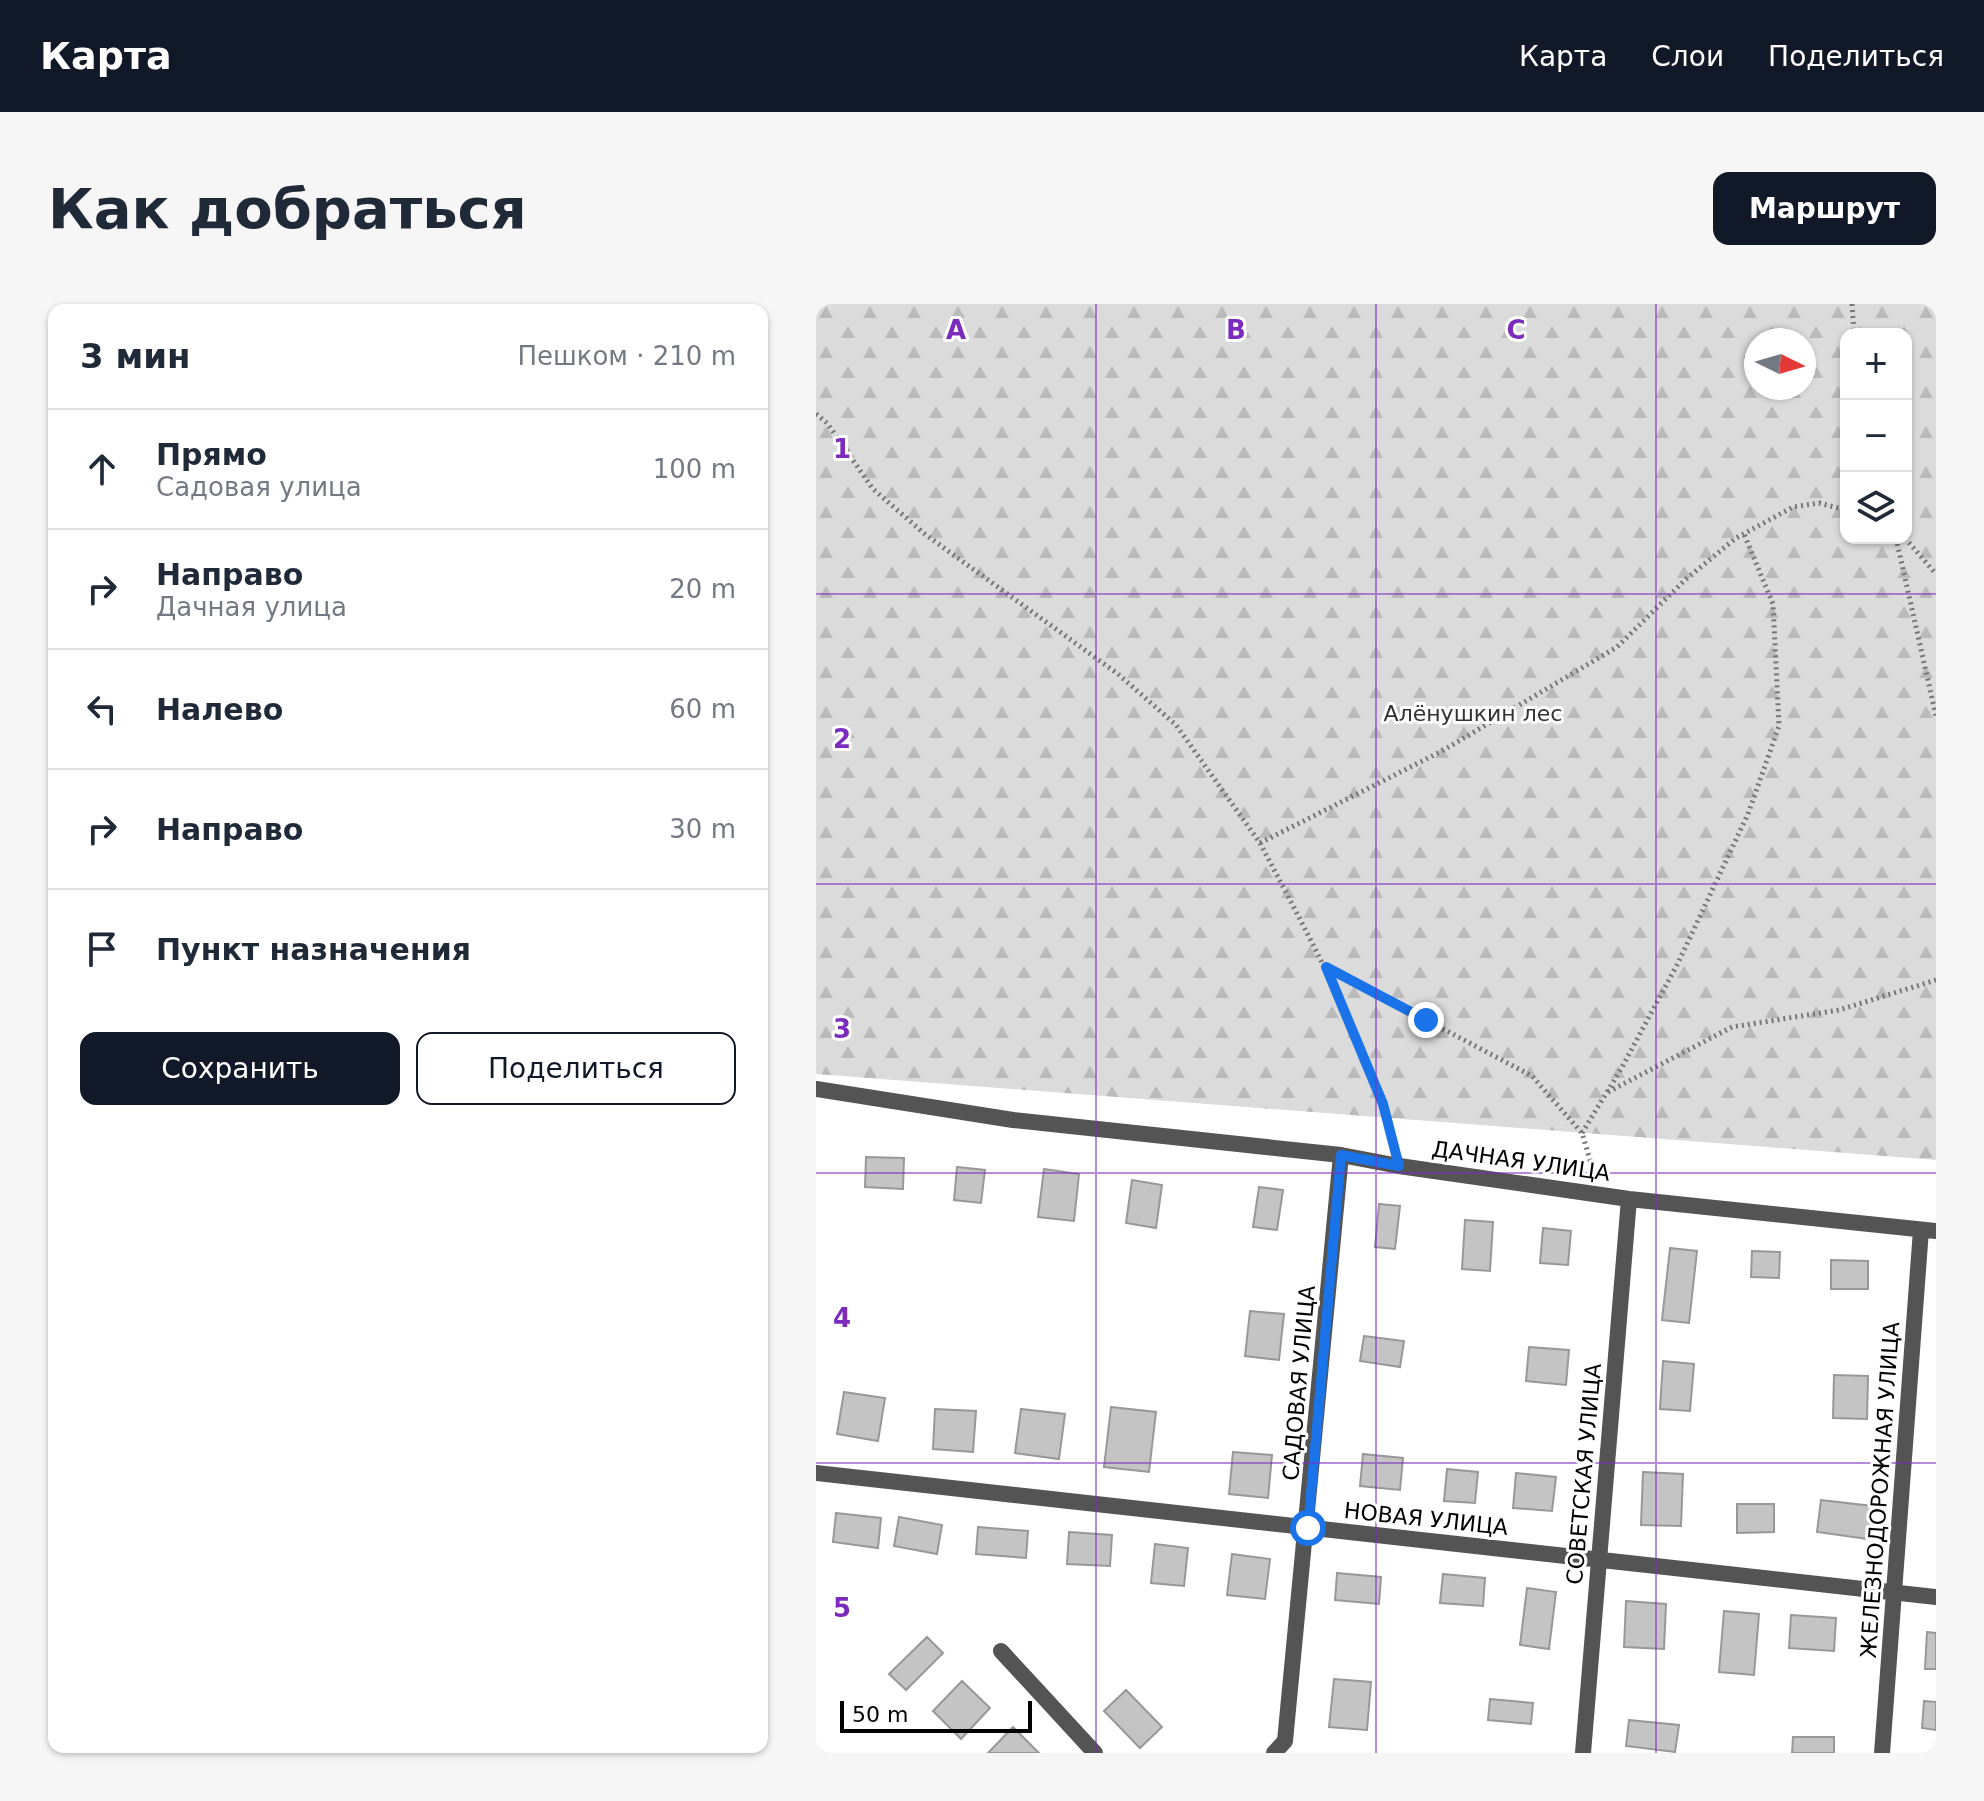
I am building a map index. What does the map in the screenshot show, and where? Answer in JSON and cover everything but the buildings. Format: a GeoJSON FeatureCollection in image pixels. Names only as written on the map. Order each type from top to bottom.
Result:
{"type":"FeatureCollection","features":[{"type":"Feature","properties":{"kind":"street","name":"ДАЧНАЯ УЛИЦА"},"geometry":{"type":"LineString","coordinates":[[816,1089],[1013,1120],[1341,1155],[1629,1199],[1929,1230]]}},
{"type":"Feature","properties":{"kind":"street","name":"САДОВАЯ УЛИЦА"},"geometry":{"type":"LineString","coordinates":[[1274,1753],[1285,1741],[1308,1528],[1341,1155]]}},
{"type":"Feature","properties":{"kind":"street","name":"СОВЕТСКАЯ УЛИЦА"},"geometry":{"type":"LineString","coordinates":[[1583,1753],[1629,1199]]}},
{"type":"Feature","properties":{"kind":"street","name":"ЖЕЛЕЗНОДОРОЖНАЯ УЛИЦА"},"geometry":{"type":"LineString","coordinates":[[1882,1753],[1929,1230]]}},
{"type":"Feature","properties":{"kind":"street","name":"НОВАЯ УЛИЦА"},"geometry":{"type":"LineString","coordinates":[[816,1473],[1936,1597]]}},
{"type":"Feature","properties":{"kind":"street"},"geometry":{"type":"LineString","coordinates":[[1001,1651],[1095,1753]]}},
{"type":"Feature","properties":{"kind":"path"},"geometry":{"type":"LineString","coordinates":[[1852,304],[1854,328]]}},
{"type":"Feature","properties":{"kind":"path"},"geometry":{"type":"LineString","coordinates":[[816,414],[827,423],[873,489],[926,535],[1118,674],[1176,725],[1260,843],[1326,967],[1383,1104],[1399,1166]]}},
{"type":"Feature","properties":{"kind":"path"},"geometry":{"type":"LineString","coordinates":[[1260,843],[1442,751],[1617,647],[1685,580],[1744,534],[1793,507],[1819,503],[1840,508]]}},
{"type":"Feature","properties":{"kind":"path"},"geometry":{"type":"LineString","coordinates":[[1582,1133],[1678,963],[1748,814],[1779,726],[1773,604],[1744,534]]}},
{"type":"Feature","properties":{"kind":"path"},"geometry":{"type":"LineString","coordinates":[[1897,544],[1936,716]]}},
{"type":"Feature","properties":{"kind":"path"},"geometry":{"type":"LineString","coordinates":[[1910,544],[1936,574]]}},
{"type":"Feature","properties":{"kind":"path"},"geometry":{"type":"LineString","coordinates":[[1326,967],[1532,1076],[1582,1133],[1600,1194]]}},
{"type":"Feature","properties":{"kind":"path"},"geometry":{"type":"LineString","coordinates":[[1607,1092],[1732,1027],[1839,1010],[1936,980]]}},
{"type":"Feature","properties":{"kind":"green space","name":"Алёнушкин лес"},"geometry":{"type":"Polygon","coordinates":[[[816,304],[1936,304],[1936,1160],[816,1074],[816,304]]]}},
{"type":"Feature","properties":{"kind":"route"},"geometry":{"type":"LineString","coordinates":[[1308,1528],[1341,1155],[1399,1166],[1383,1104],[1326,967],[1426,1020]]}}]}
